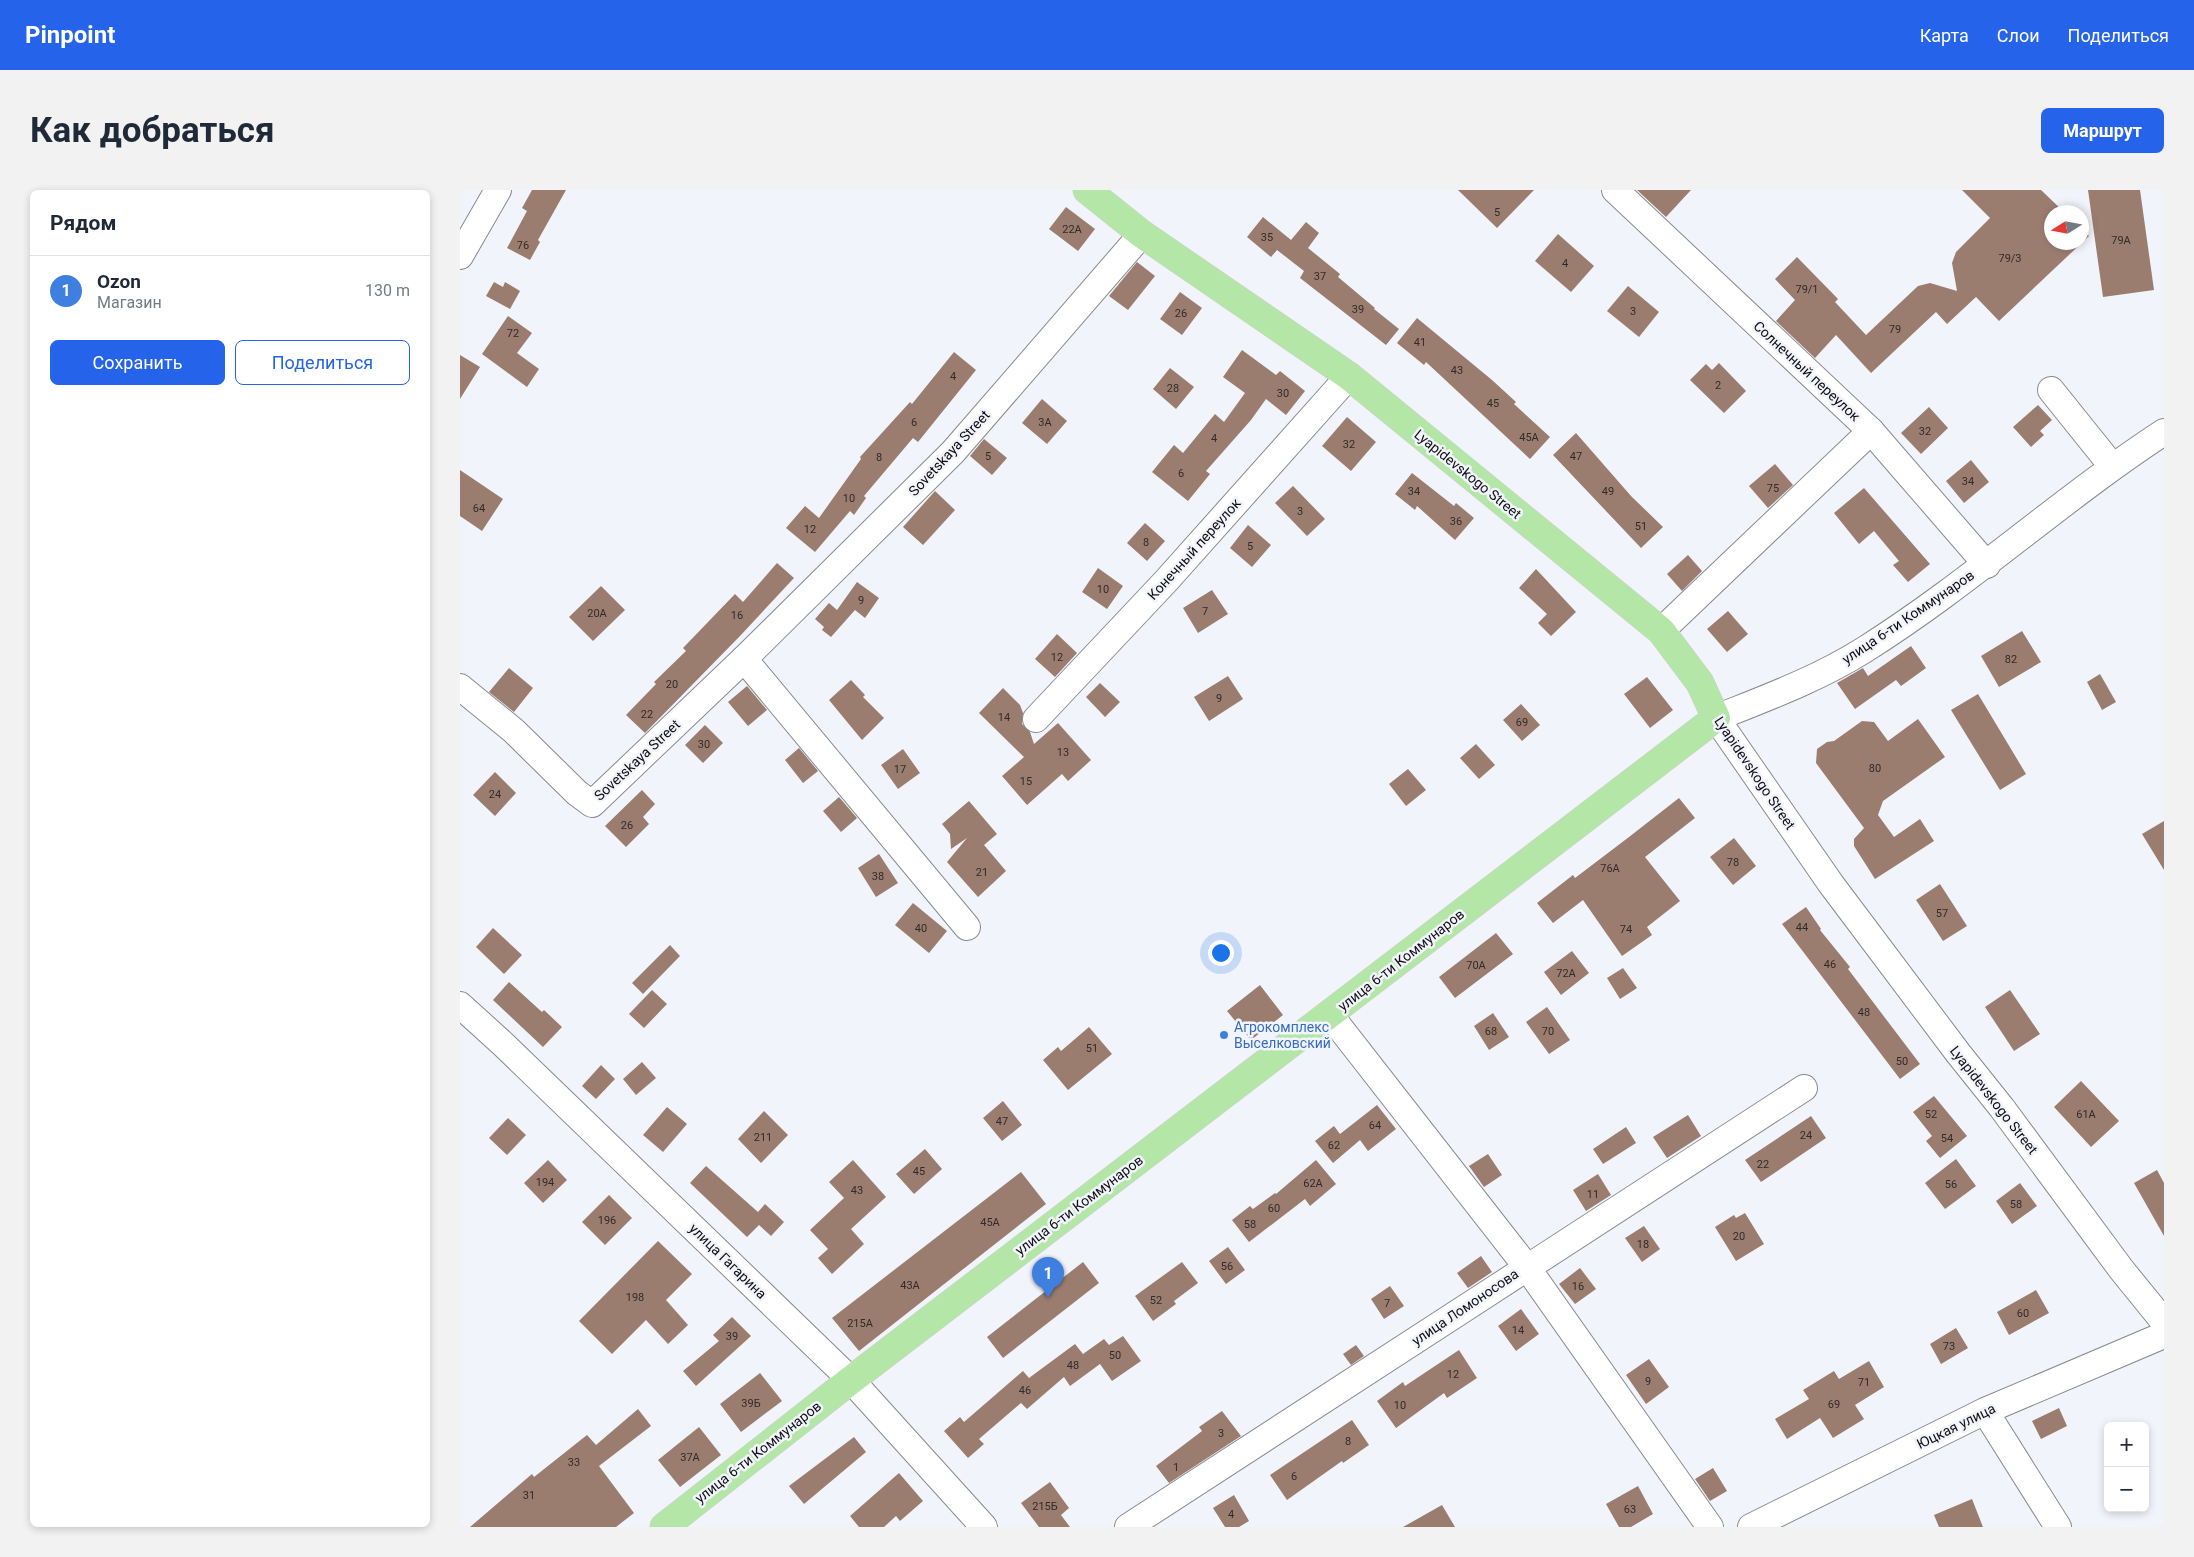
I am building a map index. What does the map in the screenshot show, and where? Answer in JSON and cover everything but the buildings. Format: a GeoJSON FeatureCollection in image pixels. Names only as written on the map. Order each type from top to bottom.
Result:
{"type":"FeatureCollection","features":[{"type":"Feature","properties":{"kind":"main road","name":"Lyapidevskogo Street"},"geometry":{"type":"LineString","coordinates":[[1087,190],[1142,234],[1349,376],[1661,632],[1700,683],[1716,718]]}},
{"type":"Feature","properties":{"kind":"main road","name":"улица 6-ти Коммунаров"},"geometry":{"type":"LineString","coordinates":[[664,1527],[850,1380],[1330,1015],[1716,718]]}},
{"type":"Feature","properties":{"kind":"street"},"geometry":{"type":"LineString","coordinates":[[460,256],[498,190]]}},
{"type":"Feature","properties":{"kind":"street","name":"Солнечный переулок"},"geometry":{"type":"LineString","coordinates":[[1615,190],[1872,431],[1986,564]]}},
{"type":"Feature","properties":{"kind":"street","name":"Sovetskaya Street"},"geometry":{"type":"LineString","coordinates":[[460,687],[514,731],[576,793],[592,804],[744,659],[953,452],[1142,234]]}},
{"type":"Feature","properties":{"kind":"street","name":"Конечный переулок"},"geometry":{"type":"LineString","coordinates":[[1036,719],[1172,574],[1349,376]]}},
{"type":"Feature","properties":{"kind":"street"},"geometry":{"type":"LineString","coordinates":[[2051,390],[2112,466]]}},
{"type":"Feature","properties":{"kind":"street"},"geometry":{"type":"LineString","coordinates":[[1661,632],[1872,431]]}},
{"type":"Feature","properties":{"kind":"street","name":"улица 6-ти Коммунаров"},"geometry":{"type":"LineString","coordinates":[[1716,718],[1808,680],[1863,651],[1986,564],[2112,466],[2164,432]]}},
{"type":"Feature","properties":{"kind":"street"},"geometry":{"type":"LineString","coordinates":[[744,659],[967,926]]}},
{"type":"Feature","properties":{"kind":"street","name":"Lyapidevskogo Street"},"geometry":{"type":"LineString","coordinates":[[1716,718],[1831,884],[1958,1053],[2002,1108],[2121,1269],[2164,1322]]}},
{"type":"Feature","properties":{"kind":"street","name":"улица Гагарина"},"geometry":{"type":"LineString","coordinates":[[460,1005],[504,1044],[850,1380],[984,1527]]}},
{"type":"Feature","properties":{"kind":"street"},"geometry":{"type":"LineString","coordinates":[[1330,1015],[1526,1266],[1710,1527]]}},
{"type":"Feature","properties":{"kind":"street","name":"улица Ломоносова"},"geometry":{"type":"LineString","coordinates":[[1128,1527],[1304,1414],[1526,1266],[1804,1088]]}},
{"type":"Feature","properties":{"kind":"street","name":"Юцкая улица"},"geometry":{"type":"LineString","coordinates":[[1751,1527],[1985,1411],[2164,1335]]}},
{"type":"Feature","properties":{"kind":"street"},"geometry":{"type":"LineString","coordinates":[[1985,1411],[2058,1527]]}},
{"type":"Feature","properties":{"kind":"place","name":"Агрокомплекс Выселковский"},"geometry":{"type":"Point","coordinates":[1224,1035]}},
{"type":"Feature","properties":{"kind":"place","name":"Ozon"},"geometry":{"type":"Point","coordinates":[1048,1298]}}]}
